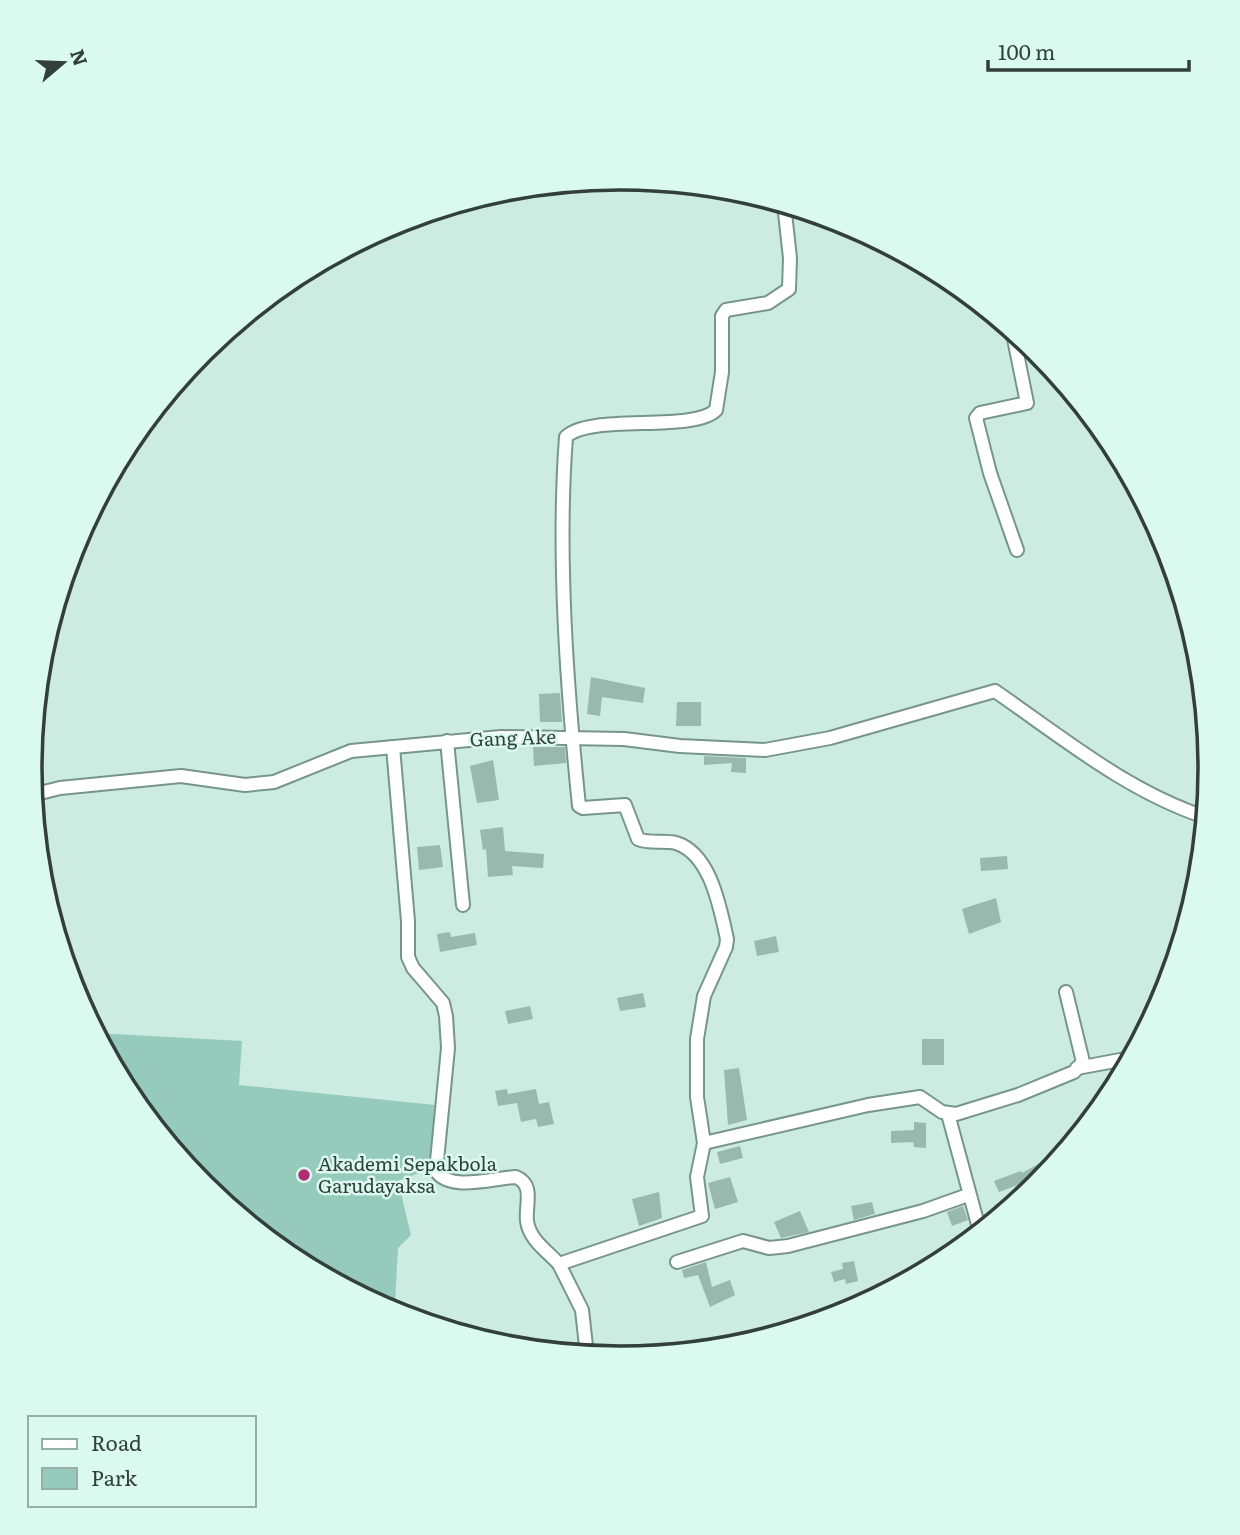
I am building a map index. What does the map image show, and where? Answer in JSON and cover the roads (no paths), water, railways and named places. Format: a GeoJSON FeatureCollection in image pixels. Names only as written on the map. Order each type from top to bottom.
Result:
{"type":"FeatureCollection","features":[{"type":"Feature","properties":{"kind":"street"},"geometry":{"type":"LineString","coordinates":[[559,1264],[699,1219],[702,1212],[697,1177],[704,1143],[697,1097],[697,1039],[704,996],[727,939],[706,871],[690,850],[678,844],[638,838],[625,805],[580,808],[572,737],[565,577],[566,437],[574,432],[615,425],[698,419],[716,410],[722,372],[722,316],[726,310],[768,303],[789,289],[790,258],[786,214]]}},
{"type":"Feature","properties":{"kind":"street"},"geometry":{"type":"LineString","coordinates":[[1015,346],[1027,403],[980,413],[976,418],[986,460],[1017,550]]}},
{"type":"Feature","properties":{"kind":"street","name":"Gang Ake"},"geometry":{"type":"LineString","coordinates":[[43,793],[60,788],[181,776],[245,785],[274,782],[351,751],[501,737],[572,737],[765,750],[830,738],[995,691],[1134,787],[1160,801],[1196,814]]}},
{"type":"Feature","properties":{"kind":"street"},"geometry":{"type":"LineString","coordinates":[[447,741],[463,905]]}},
{"type":"Feature","properties":{"kind":"street"},"geometry":{"type":"LineString","coordinates":[[393,747],[408,920],[408,957],[413,968],[443,1003],[446,1016],[448,1048],[436,1171],[442,1180],[453,1183],[516,1177],[522,1180],[527,1187],[527,1220],[531,1236],[559,1264],[582,1310],[586,1344]]}},
{"type":"Feature","properties":{"kind":"street"},"geometry":{"type":"LineString","coordinates":[[948,1114],[1018,1095],[1074,1072],[1083,1062],[1082,1049],[1066,992]]}},
{"type":"Feature","properties":{"kind":"street"},"geometry":{"type":"LineString","coordinates":[[1077,1068],[1118,1060]]}},
{"type":"Feature","properties":{"kind":"street"},"geometry":{"type":"LineString","coordinates":[[704,1143],[868,1105],[920,1097],[948,1114],[977,1222]]}},
{"type":"Feature","properties":{"kind":"street"},"geometry":{"type":"LineString","coordinates":[[677,1262],[743,1241],[769,1248],[788,1246],[923,1211],[968,1195]]}},
{"type":"Feature","properties":{"kind":"place","name":"Akademi Sepakbola Garudayaksa"},"geometry":{"type":"Point","coordinates":[304,1175]}}]}
